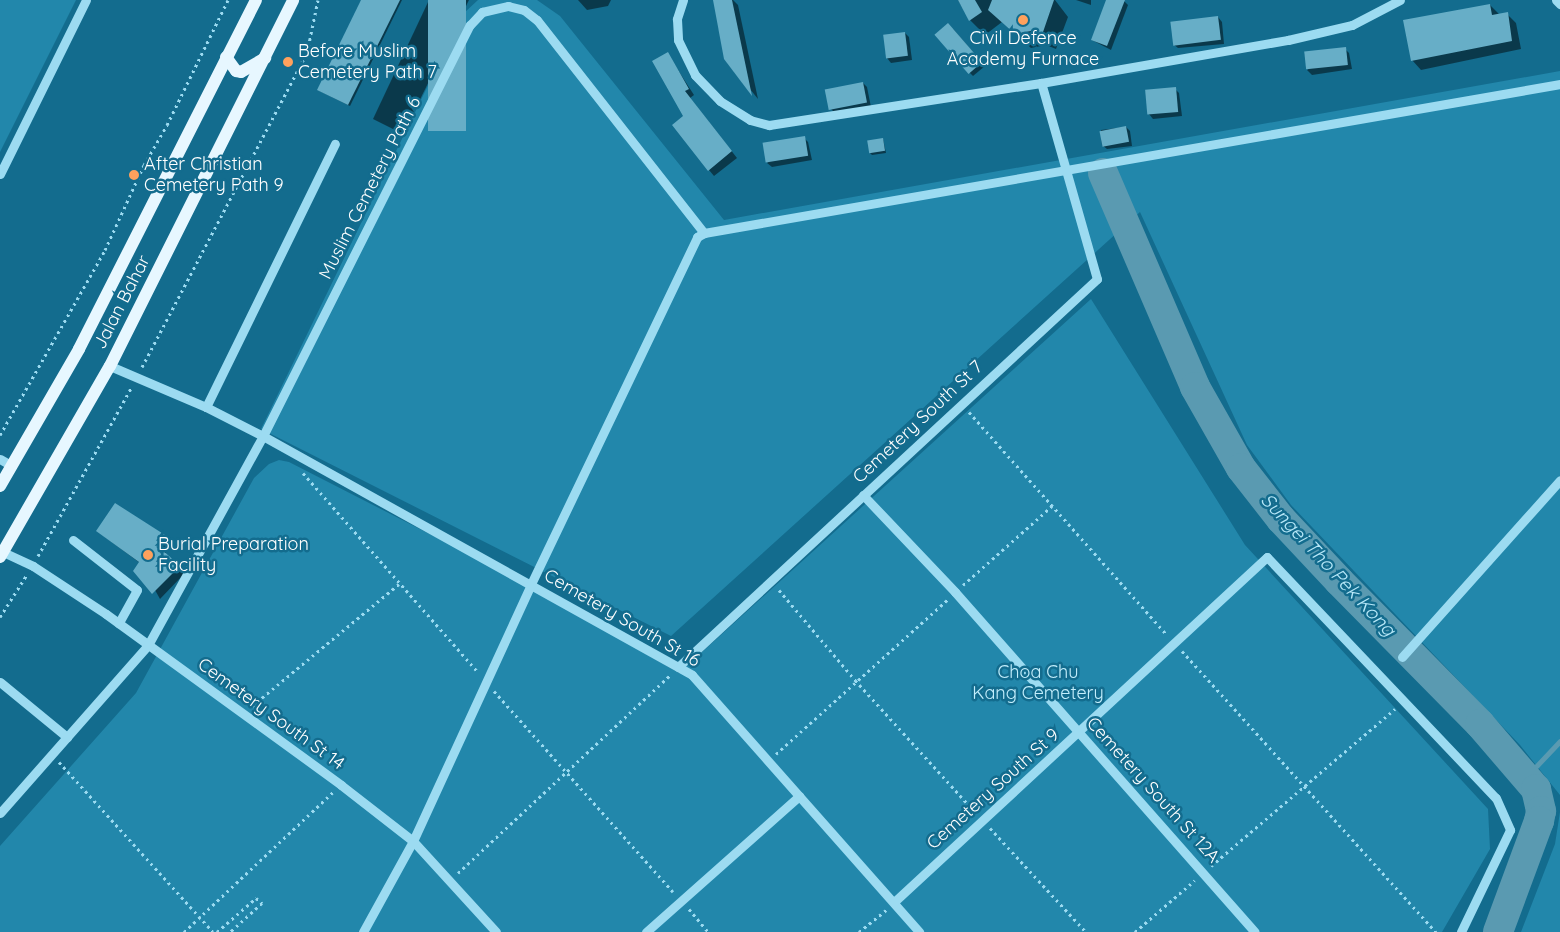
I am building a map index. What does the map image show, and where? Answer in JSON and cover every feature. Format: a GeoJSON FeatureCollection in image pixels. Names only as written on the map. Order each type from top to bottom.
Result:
{"type":"FeatureCollection","features":[{"type":"Feature","properties":{"kind":"main road","name":"Jalan Bahar"},"geometry":{"type":"LineString","coordinates":[[0,486],[79,349],[256,0]]}},
{"type":"Feature","properties":{"kind":"main road","name":"Jalan Bahar"},"geometry":{"type":"LineString","coordinates":[[2,555],[110,366],[293,0]]}},
{"type":"Feature","properties":{"kind":"main road"},"geometry":{"type":"LineString","coordinates":[[226,57],[236,71],[241,72],[265,58]]}},
{"type":"Feature","properties":{"kind":"lane"},"geometry":{"type":"LineString","coordinates":[[0,174],[86,0]]}},
{"type":"Feature","properties":{"kind":"lane"},"geometry":{"type":"LineString","coordinates":[[683,0],[678,19],[678,40],[695,75],[720,101],[750,120],[769,125],[1041,83],[1352,26],[1400,0]]}},
{"type":"Feature","properties":{"kind":"lane"},"geometry":{"type":"LineString","coordinates":[[1556,0],[1560,4]]}},
{"type":"Feature","properties":{"kind":"lane","name":"Muslim Cemetery Path 6"},"geometry":{"type":"LineString","coordinates":[[0,813],[53,756],[67,737],[148,644],[263,436],[470,25],[482,12],[508,6],[524,10],[537,20],[704,233]]}},
{"type":"Feature","properties":{"kind":"lane"},"geometry":{"type":"LineString","coordinates":[[1041,83],[1064,170]]}},
{"type":"Feature","properties":{"kind":"lane"},"geometry":{"type":"LineString","coordinates":[[363,932],[413,841],[531,584],[697,237],[704,233],[1560,84]]}},
{"type":"Feature","properties":{"kind":"lane"},"geometry":{"type":"LineString","coordinates":[[206,407],[335,144]]}},
{"type":"Feature","properties":{"kind":"lane","name":"Cemetery South St 7"},"geometry":{"type":"LineString","coordinates":[[678,667],[1097,279],[1064,170]]}},
{"type":"Feature","properties":{"kind":"lane","name":"Cemetery South St 16"},"geometry":{"type":"LineString","coordinates":[[110,366],[136,379],[206,407],[263,436],[692,675],[919,932]]}},
{"type":"Feature","properties":{"kind":"lane"},"geometry":{"type":"LineString","coordinates":[[0,459],[12,466]]}},
{"type":"Feature","properties":{"kind":"lane"},"geometry":{"type":"LineString","coordinates":[[1402,657],[1560,480]]}},
{"type":"Feature","properties":{"kind":"lane","name":"Cemetery South St 12A"},"geometry":{"type":"LineString","coordinates":[[863,495],[955,592],[1204,871],[1255,932]]}},
{"type":"Feature","properties":{"kind":"lane"},"geometry":{"type":"LineString","coordinates":[[73,540],[138,590],[119,623]]}},
{"type":"Feature","properties":{"kind":"lane","name":"Cemetery South St 14"},"geometry":{"type":"LineString","coordinates":[[2,555],[33,566],[119,623],[341,784],[413,841],[496,932]]}},
{"type":"Feature","properties":{"kind":"lane","name":"Cemetery South St 9"},"geometry":{"type":"LineString","coordinates":[[894,902],[982,819],[1080,733],[1267,557],[1404,702]]}},
{"type":"Feature","properties":{"kind":"lane"},"geometry":{"type":"LineString","coordinates":[[0,682],[67,737]]}},
{"type":"Feature","properties":{"kind":"lane"},"geometry":{"type":"LineString","coordinates":[[1404,702],[1496,798],[1510,830],[1461,932]]}},
{"type":"Feature","properties":{"kind":"lane"},"geometry":{"type":"LineString","coordinates":[[646,932],[799,796]]}},
{"type":"Feature","properties":{"kind":"path"},"geometry":{"type":"LineString","coordinates":[[0,436],[106,250],[144,165],[167,125],[228,0]]}},
{"type":"Feature","properties":{"kind":"path"},"geometry":{"type":"LineString","coordinates":[[0,617],[33,566],[136,379],[307,53],[318,0]]}},
{"type":"Feature","properties":{"kind":"path"},"geometry":{"type":"LineString","coordinates":[[962,404],[1436,932]]}},
{"type":"Feature","properties":{"kind":"path"},"geometry":{"type":"LineString","coordinates":[[769,762],[855,680],[1052,506]]}},
{"type":"Feature","properties":{"kind":"path"},"geometry":{"type":"LineString","coordinates":[[771,580],[855,680],[1086,932]]}},
{"type":"Feature","properties":{"kind":"path"},"geometry":{"type":"LineString","coordinates":[[243,713],[400,584]]}},
{"type":"Feature","properties":{"kind":"path"},"geometry":{"type":"LineString","coordinates":[[449,882],[678,667]]}},
{"type":"Feature","properties":{"kind":"path"},"geometry":{"type":"LineString","coordinates":[[1135,932],[1204,871],[1404,702]]}},
{"type":"Feature","properties":{"kind":"path"},"geometry":{"type":"LineString","coordinates":[[53,756],[213,932]]}},
{"type":"Feature","properties":{"kind":"path"},"geometry":{"type":"LineString","coordinates":[[184,932],[341,784]]}},
{"type":"Feature","properties":{"kind":"path"},"geometry":{"type":"LineString","coordinates":[[218,932],[256,898],[262,904],[230,932]]}},
{"type":"Feature","properties":{"kind":"path"},"geometry":{"type":"LineString","coordinates":[[681,901],[708,932]]}},
{"type":"Feature","properties":{"kind":"path"},"geometry":{"type":"LineString","coordinates":[[859,932],[894,902]]}},
{"type":"Feature","properties":{"kind":"green space"},"geometry":{"type":"Polygon","coordinates":[[[0,0],[76,0],[0,152],[0,0]]]}},
{"type":"Feature","properties":{"kind":"green space"},"geometry":{"type":"Polygon","coordinates":[[[478,0],[537,0],[560,16],[724,220],[1560,71],[1560,795],[1520,745],[1291,505],[1247,445],[1140,212],[671,636],[261,429],[454,32],[464,13],[478,0]]]}},
{"type":"Feature","properties":{"kind":"green space","name":"Choa Chu Kang Cemetery"},"geometry":{"type":"Polygon","coordinates":[[[1091,299],[1245,545],[1488,809],[1490,849],[1442,932],[0,932],[0,846],[136,693],[254,478],[269,464],[279,460],[289,462],[502,571],[679,673],[1091,299]]]}},
{"type":"Feature","properties":{"kind":"green space"},"geometry":{"type":"Polygon","coordinates":[[[1560,812],[1560,932],[1521,932],[1555,844],[1560,812]]]}},
{"type":"Feature","properties":{"kind":"building"},"geometry":{"type":"Polygon","coordinates":[[[361,0],[400,0],[348,105],[317,90],[361,0]]]}},
{"type":"Feature","properties":{"kind":"building"},"geometry":{"type":"Polygon","coordinates":[[[428,0],[466,0],[466,131],[428,131],[428,0]]]}},
{"type":"Feature","properties":{"kind":"building"},"geometry":{"type":"Polygon","coordinates":[[[713,0],[732,0],[752,96],[724,59],[713,0]]]}},
{"type":"Feature","properties":{"kind":"building"},"geometry":{"type":"Polygon","coordinates":[[[958,0],[975,0],[982,12],[969,21],[958,0]]]}},
{"type":"Feature","properties":{"kind":"building","name":"Civil Defence Academy Furnace"},"geometry":{"type":"Polygon","coordinates":[[[992,0],[1054,0],[1042,35],[1031,31],[1015,34],[988,10],[992,0]]]}},
{"type":"Feature","properties":{"kind":"building"},"geometry":{"type":"Polygon","coordinates":[[[1106,0],[1125,0],[1107,46],[1091,40],[1106,0]]]}},
{"type":"Feature","properties":{"kind":"building"},"geometry":{"type":"Polygon","coordinates":[[[1490,4],[1492,15],[1508,12],[1512,41],[1411,61],[1403,20],[1490,4]]]}},
{"type":"Feature","properties":{"kind":"building"},"geometry":{"type":"Polygon","coordinates":[[[1218,16],[1221,40],[1173,46],[1170,22],[1218,16]]]}},
{"type":"Feature","properties":{"kind":"building"},"geometry":{"type":"Polygon","coordinates":[[[948,23],[982,62],[969,74],[934,35],[948,23]]]}},
{"type":"Feature","properties":{"kind":"building"},"geometry":{"type":"Polygon","coordinates":[[[905,32],[908,56],[886,59],[883,35],[905,32]]]}},
{"type":"Feature","properties":{"kind":"building"},"geometry":{"type":"Polygon","coordinates":[[[1346,47],[1348,65],[1306,69],[1304,51],[1346,47]]]}},
{"type":"Feature","properties":{"kind":"building"},"geometry":{"type":"Polygon","coordinates":[[[668,52],[689,89],[685,91],[732,151],[708,171],[672,125],[683,116],[652,61],[668,52]]]}},
{"type":"Feature","properties":{"kind":"building"},"geometry":{"type":"Polygon","coordinates":[[[863,82],[867,103],[829,110],[825,89],[863,82]]]}},
{"type":"Feature","properties":{"kind":"building"},"geometry":{"type":"Polygon","coordinates":[[[1176,87],[1178,112],[1147,115],[1145,90],[1176,87]]]}},
{"type":"Feature","properties":{"kind":"building"},"geometry":{"type":"Polygon","coordinates":[[[1126,126],[1129,142],[1103,147],[1099,131],[1126,126]]]}},
{"type":"Feature","properties":{"kind":"building"},"geometry":{"type":"Polygon","coordinates":[[[805,136],[808,156],[766,162],[763,143],[805,136]]]}},
{"type":"Feature","properties":{"kind":"building"},"geometry":{"type":"Polygon","coordinates":[[[883,138],[885,151],[869,153],[867,141],[883,138]]]}},
{"type":"Feature","properties":{"kind":"building","name":"Burial Preparation Facility"},"geometry":{"type":"Polygon","coordinates":[[[115,503],[165,535],[159,547],[180,566],[152,594],[133,571],[139,562],[96,531],[115,503]]]}},
{"type":"Feature","properties":{"kind":"waterway","name":"Sungei Tho Pek Kong"},"geometry":{"type":"LineString","coordinates":[[1103,173],[1195,387],[1241,468],[1281,519],[1339,581],[1480,724],[1536,789],[1541,811],[1539,821],[1498,932]]}},
{"type":"Feature","properties":{"kind":"waterway"},"geometry":{"type":"LineString","coordinates":[[1527,776],[1560,741]]}},
{"type":"Feature","properties":{"kind":"place","name":"Civil Defence Academy Furnace"},"geometry":{"type":"Point","coordinates":[1023,20]}},
{"type":"Feature","properties":{"kind":"place","name":"Before Muslim Cemetery Path 7"},"geometry":{"type":"Point","coordinates":[288,62]}},
{"type":"Feature","properties":{"kind":"place","name":"After Christian Cemetery Path 9"},"geometry":{"type":"Point","coordinates":[134,175]}},
{"type":"Feature","properties":{"kind":"place","name":"Burial Preparation Facility"},"geometry":{"type":"Point","coordinates":[148,555]}}]}
